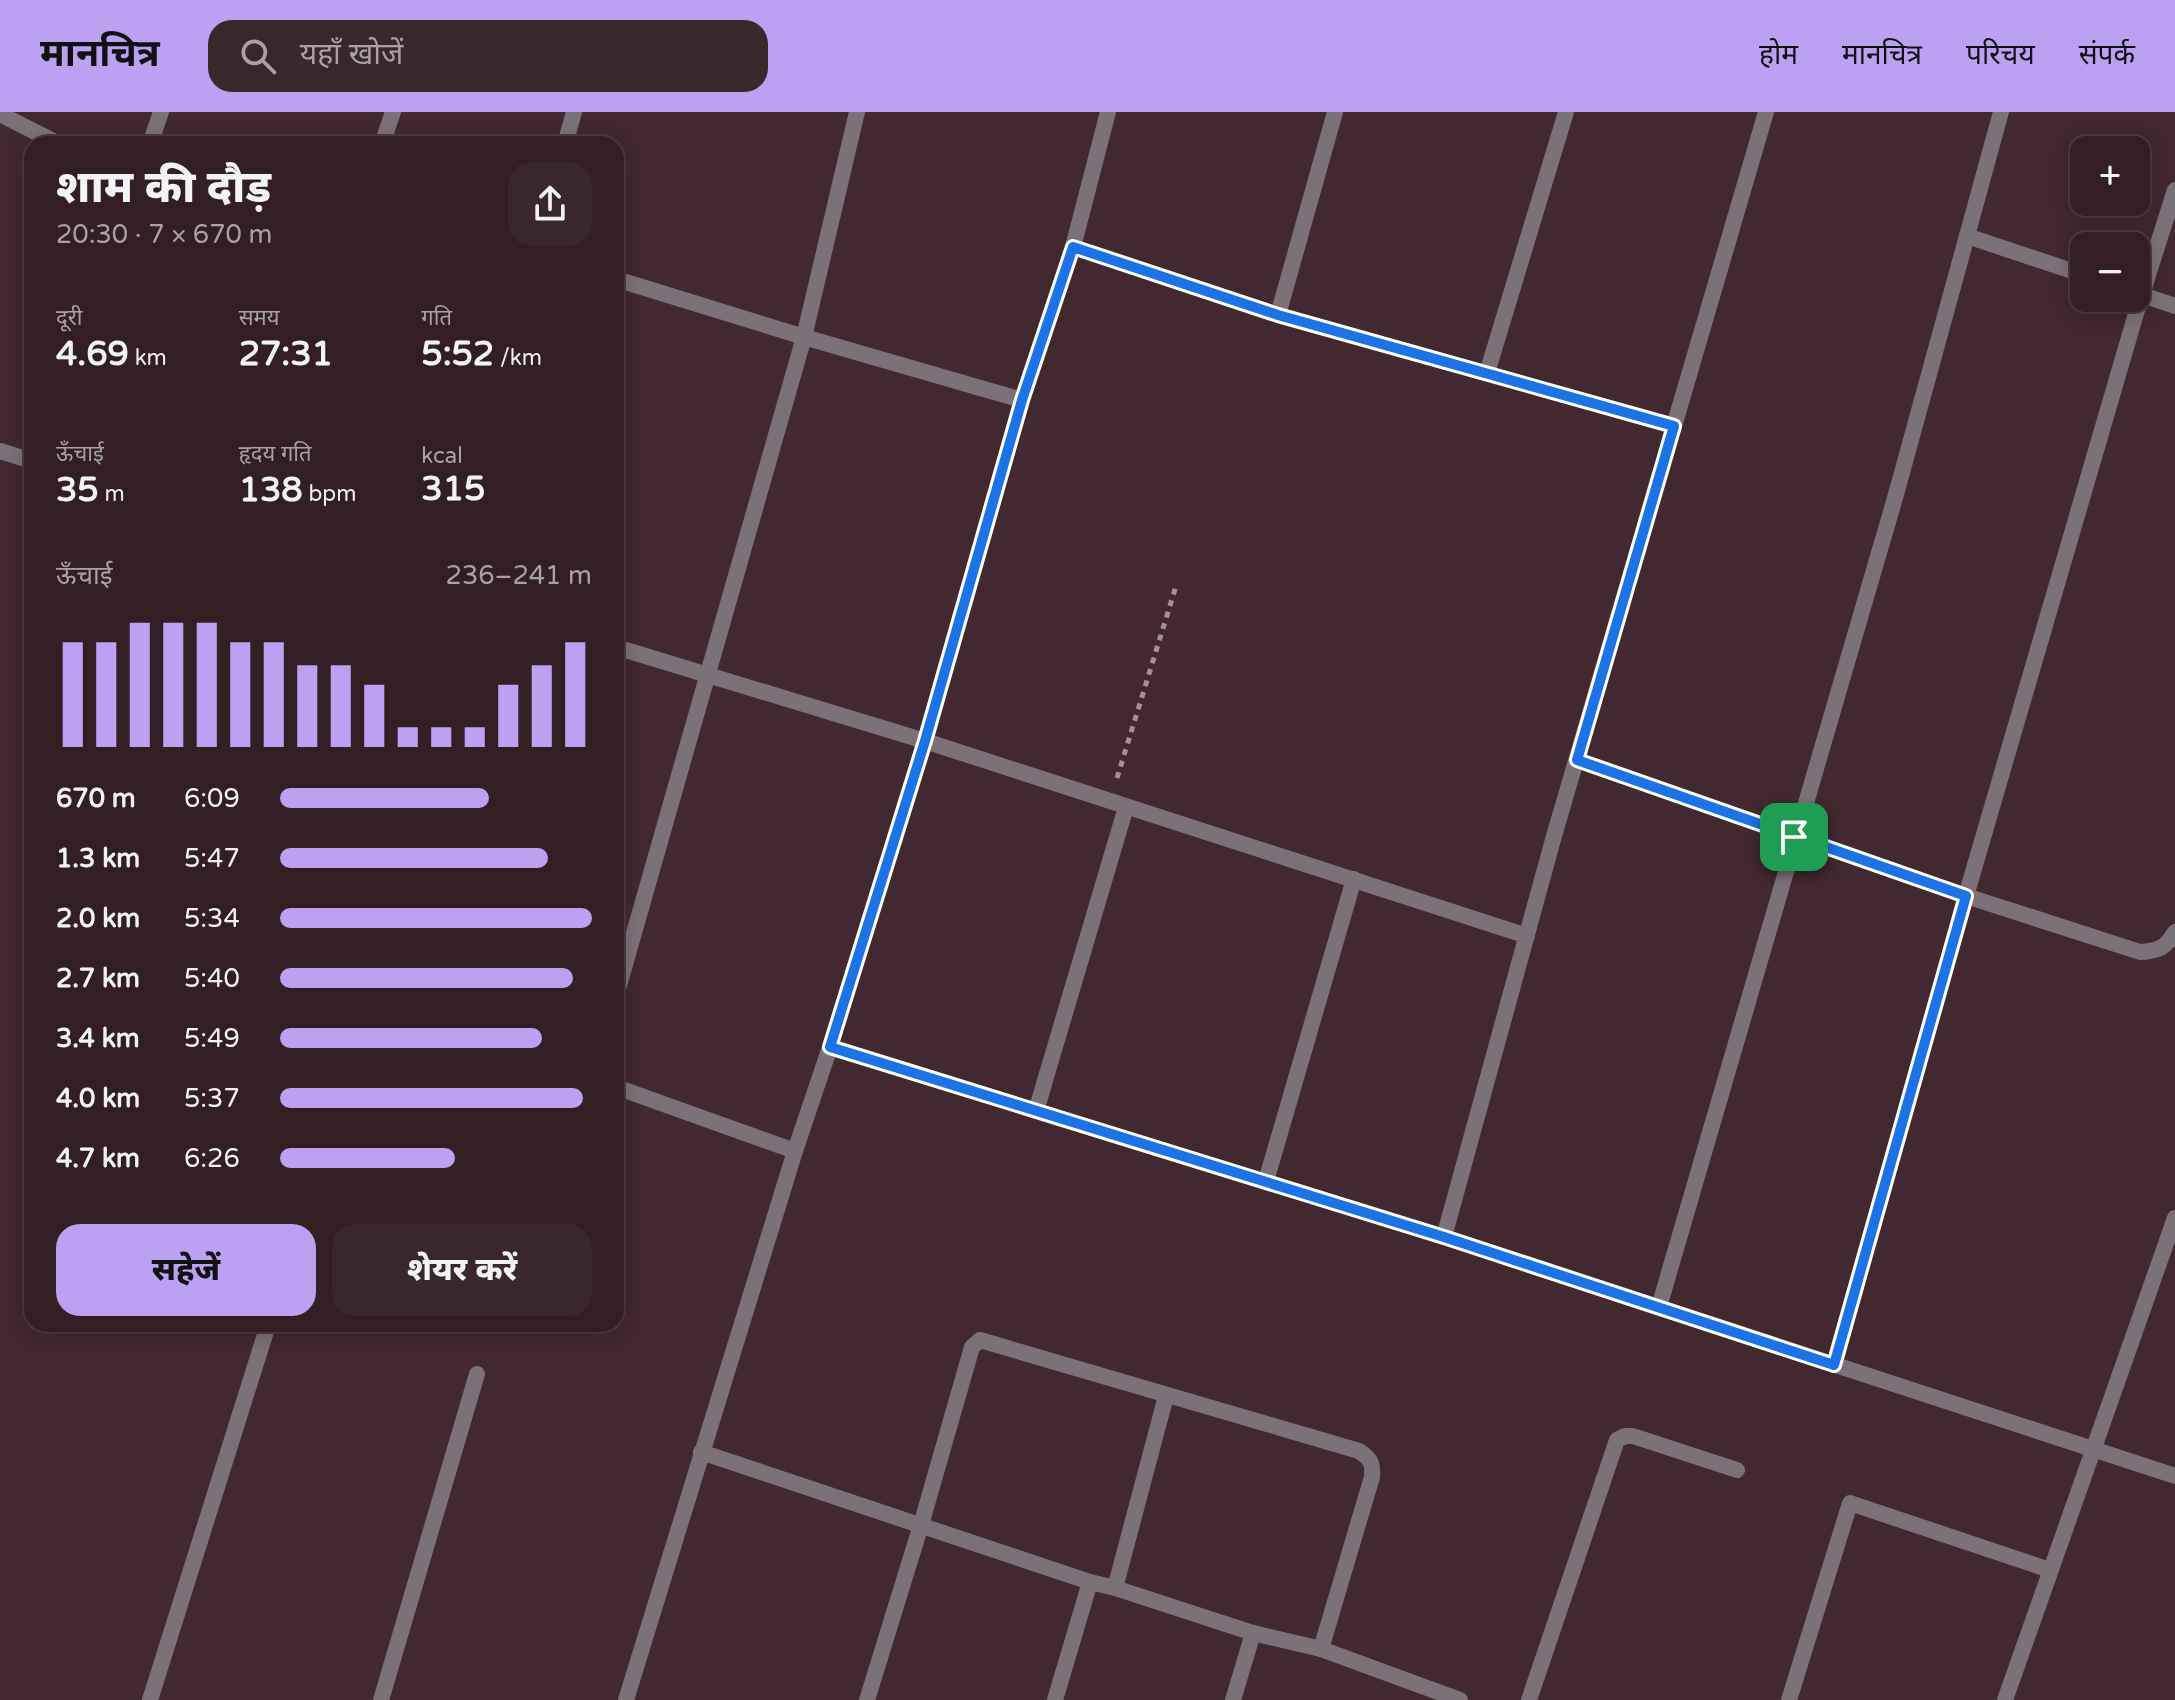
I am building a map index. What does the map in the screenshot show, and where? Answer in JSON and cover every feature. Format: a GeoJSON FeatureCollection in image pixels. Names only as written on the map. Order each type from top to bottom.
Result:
{"type":"FeatureCollection","features":[{"type":"Feature","properties":{"kind":"street"},"geometry":{"type":"LineString","coordinates":[[153,136],[161,112]]}},
{"type":"Feature","properties":{"kind":"street"},"geometry":{"type":"LineString","coordinates":[[385,136],[393,112]]}},
{"type":"Feature","properties":{"kind":"street"},"geometry":{"type":"LineString","coordinates":[[567,136],[574,112]]}},
{"type":"Feature","properties":{"kind":"street"},"geometry":{"type":"LineString","coordinates":[[624,967],[804,337],[857,112]]}},
{"type":"Feature","properties":{"kind":"street"},"geometry":{"type":"LineString","coordinates":[[626,1700],[925,741],[1022,400],[1073,247],[1108,112]]}},
{"type":"Feature","properties":{"kind":"street"},"geometry":{"type":"LineString","coordinates":[[1278,315],[1335,112]]}},
{"type":"Feature","properties":{"kind":"street"},"geometry":{"type":"LineString","coordinates":[[1487,373],[1566,112]]}},
{"type":"Feature","properties":{"kind":"street"},"geometry":{"type":"LineString","coordinates":[[1444,1237],[1577,760],[1766,112]]}},
{"type":"Feature","properties":{"kind":"street"},"geometry":{"type":"LineString","coordinates":[[1659,1307],[1895,498],[2001,112]]}},
{"type":"Feature","properties":{"kind":"street"},"geometry":{"type":"LineString","coordinates":[[0,114],[43,136]]}},
{"type":"Feature","properties":{"kind":"street"},"geometry":{"type":"LineString","coordinates":[[2150,262],[2175,190]]}},
{"type":"Feature","properties":{"kind":"street"},"geometry":{"type":"LineString","coordinates":[[1967,236],[2070,270]]}},
{"type":"Feature","properties":{"kind":"street"},"geometry":{"type":"LineString","coordinates":[[1073,247],[1278,315],[1674,426]]}},
{"type":"Feature","properties":{"kind":"street"},"geometry":{"type":"LineString","coordinates":[[624,281],[1022,400]]}},
{"type":"Feature","properties":{"kind":"street"},"geometry":{"type":"LineString","coordinates":[[2150,298],[2175,306]]}},
{"type":"Feature","properties":{"kind":"street"},"geometry":{"type":"LineString","coordinates":[[1834,1365],[2134,312]]}},
{"type":"Feature","properties":{"kind":"street"},"geometry":{"type":"LineString","coordinates":[[0,451],[24,458]]}},
{"type":"Feature","properties":{"kind":"street"},"geometry":{"type":"LineString","coordinates":[[624,649],[925,741],[1527,936]]}},
{"type":"Feature","properties":{"kind":"street"},"geometry":{"type":"LineString","coordinates":[[1577,760],[1966,896],[2140,952],[2166,947],[2175,932]]}},
{"type":"Feature","properties":{"kind":"street"},"geometry":{"type":"LineString","coordinates":[[1036,1111],[1126,807]]}},
{"type":"Feature","properties":{"kind":"street"},"geometry":{"type":"LineString","coordinates":[[1266,1181],[1354,879]]}},
{"type":"Feature","properties":{"kind":"street"},"geometry":{"type":"LineString","coordinates":[[830,1047],[1444,1237],[2175,1476]]}},
{"type":"Feature","properties":{"kind":"street"},"geometry":{"type":"LineString","coordinates":[[624,1090],[795,1151]]}},
{"type":"Feature","properties":{"kind":"street"},"geometry":{"type":"LineString","coordinates":[[2005,1700],[2175,1218]]}},
{"type":"Feature","properties":{"kind":"street"},"geometry":{"type":"LineString","coordinates":[[150,1700],[266,1332]]}},
{"type":"Feature","properties":{"kind":"street"},"geometry":{"type":"LineString","coordinates":[[867,1700],[975,1342],[986,1339],[1166,1396],[1359,1451],[1369,1457],[1373,1464],[1372,1477],[1321,1649]]}},
{"type":"Feature","properties":{"kind":"street"},"geometry":{"type":"LineString","coordinates":[[381,1700],[477,1374]]}},
{"type":"Feature","properties":{"kind":"street"},"geometry":{"type":"LineString","coordinates":[[1115,1588],[1166,1396]]}},
{"type":"Feature","properties":{"kind":"street"},"geometry":{"type":"LineString","coordinates":[[1529,1700],[1617,1440],[1633,1436],[1737,1470]]}},
{"type":"Feature","properties":{"kind":"street"},"geometry":{"type":"LineString","coordinates":[[701,1452],[1090,1582],[1253,1633],[1321,1649],[1436,1696],[1460,1700]]}},
{"type":"Feature","properties":{"kind":"street"},"geometry":{"type":"LineString","coordinates":[[1789,1700],[1850,1503],[2050,1570]]}},
{"type":"Feature","properties":{"kind":"street"},"geometry":{"type":"LineString","coordinates":[[1055,1700],[1090,1582]]}},
{"type":"Feature","properties":{"kind":"street"},"geometry":{"type":"LineString","coordinates":[[1233,1700],[1253,1633]]}},
{"type":"Feature","properties":{"kind":"path"},"geometry":{"type":"LineString","coordinates":[[1110,802],[1176,586]]}},
{"type":"Feature","properties":{"kind":"route"},"geometry":{"type":"LineString","coordinates":[[1073,247],[1278,315],[1674,426],[1577,760],[1794,837],[1966,896],[1834,1365],[1444,1237],[830,1047],[925,741],[1022,400],[1073,247]]}}]}
